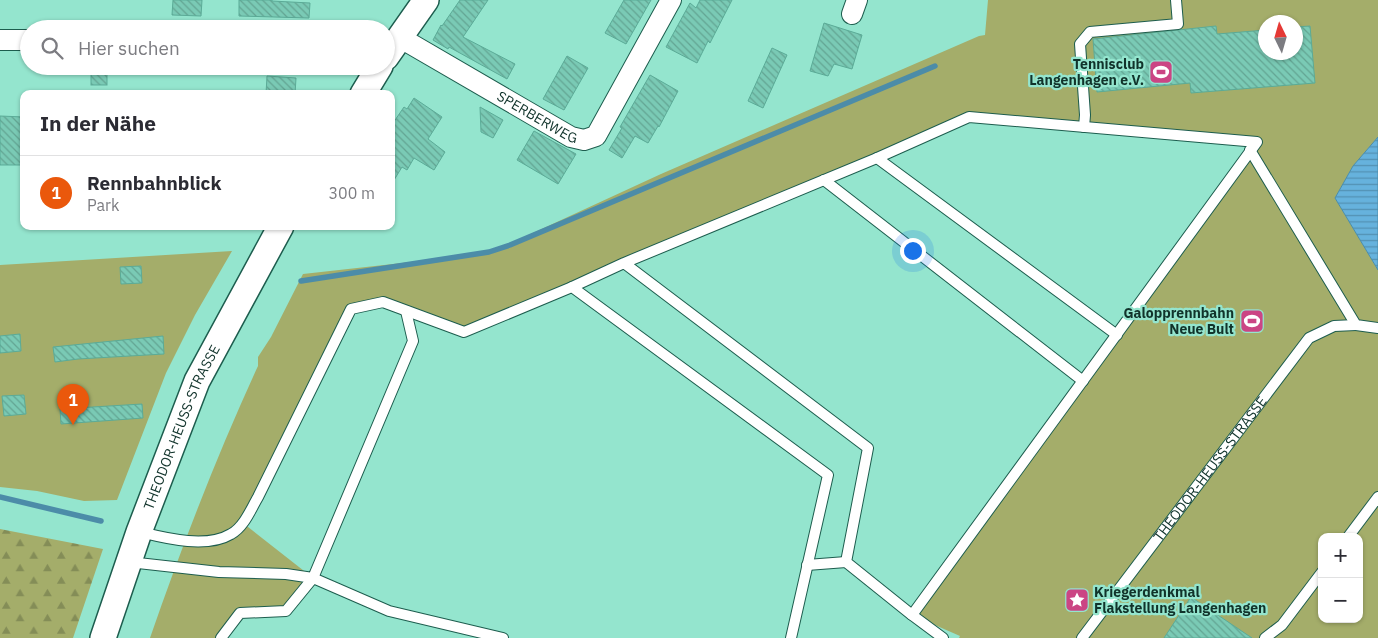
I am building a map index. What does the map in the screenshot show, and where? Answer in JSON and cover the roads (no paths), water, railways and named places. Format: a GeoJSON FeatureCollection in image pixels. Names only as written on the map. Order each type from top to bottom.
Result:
{"type":"FeatureCollection","features":[{"type":"Feature","properties":{"kind":"street"},"geometry":{"type":"LineString","coordinates":[[395,43],[426,0]]}},
{"type":"Feature","properties":{"kind":"street","name":"SPERBERWEG"},"geometry":{"type":"LineString","coordinates":[[395,64],[571,137],[584,140],[596,136],[671,0]]}},
{"type":"Feature","properties":{"kind":"street"},"geometry":{"type":"LineString","coordinates":[[0,40],[20,40]]}},
{"type":"Feature","properties":{"kind":"street"},"geometry":{"type":"LineString","coordinates":[[364,90],[373,75]]}},
{"type":"Feature","properties":{"kind":"street","name":"THEODOR-HEUSS-STRASSE"},"geometry":{"type":"LineString","coordinates":[[103,638],[128,562],[197,381],[279,230]]}},
{"type":"Feature","properties":{"kind":"lane"},"geometry":{"type":"LineString","coordinates":[[1084,127],[1085,115],[1080,44],[1090,32],[1178,24],[1176,0]]}},
{"type":"Feature","properties":{"kind":"lane"},"geometry":{"type":"LineString","coordinates":[[139,532],[198,542],[217,539],[231,534],[242,523],[258,497],[350,309],[382,302],[464,332],[877,158],[969,117],[1257,142],[912,614]]}},
{"type":"Feature","properties":{"kind":"lane"},"geometry":{"type":"LineString","coordinates":[[1250,150],[1356,325]]}},
{"type":"Feature","properties":{"kind":"lane"},"geometry":{"type":"LineString","coordinates":[[877,158],[1116,335]]}},
{"type":"Feature","properties":{"kind":"lane"},"geometry":{"type":"LineString","coordinates":[[824,180],[1083,381]]}},
{"type":"Feature","properties":{"kind":"lane"},"geometry":{"type":"LineString","coordinates":[[624,263],[868,448],[846,562]]}},
{"type":"Feature","properties":{"kind":"lane"},"geometry":{"type":"LineString","coordinates":[[572,287],[828,475],[791,638]]}},
{"type":"Feature","properties":{"kind":"lane"},"geometry":{"type":"LineString","coordinates":[[235,638],[222,636],[240,613],[286,612],[313,578],[414,341],[406,311]]}},
{"type":"Feature","properties":{"kind":"lane","name":"THEODOR-HEUSS-STRASSE"},"geometry":{"type":"LineString","coordinates":[[1082,638],[1309,338],[1334,326],[1356,325],[1378,328]]}},
{"type":"Feature","properties":{"kind":"lane"},"geometry":{"type":"LineString","coordinates":[[1351,533],[1378,497]]}},
{"type":"Feature","properties":{"kind":"lane"},"geometry":{"type":"LineString","coordinates":[[128,562],[219,572],[286,574],[313,578],[389,612],[503,638]]}},
{"type":"Feature","properties":{"kind":"lane"},"geometry":{"type":"LineString","coordinates":[[807,566],[846,562],[943,638]]}},
{"type":"Feature","properties":{"kind":"lane"},"geometry":{"type":"LineString","coordinates":[[1265,638],[1282,625],[1318,577]]}},
{"type":"Feature","properties":{"kind":"water"},"geometry":{"type":"Polygon","coordinates":[[[1378,137],[1378,270],[1335,198],[1353,166],[1378,137]]]}},
{"type":"Feature","properties":{"kind":"waterway"},"geometry":{"type":"LineString","coordinates":[[301,281],[489,252],[510,245],[935,66]]}},
{"type":"Feature","properties":{"kind":"waterway"},"geometry":{"type":"LineString","coordinates":[[0,497],[101,521]]}},
{"type":"Feature","properties":{"kind":"place","name":"Tennisclub Langenhagen e.V."},"geometry":{"type":"Point","coordinates":[1161,72]}},
{"type":"Feature","properties":{"kind":"place","name":"Galopprennbahn Neue Bult"},"geometry":{"type":"Point","coordinates":[1252,321]}},
{"type":"Feature","properties":{"kind":"place","name":"Rennbahnblick"},"geometry":{"type":"Point","coordinates":[73,425]}},
{"type":"Feature","properties":{"kind":"place","name":"Kriegerdenkmal Flakstellung Langenhagen"},"geometry":{"type":"Point","coordinates":[1077,600]}}]}
